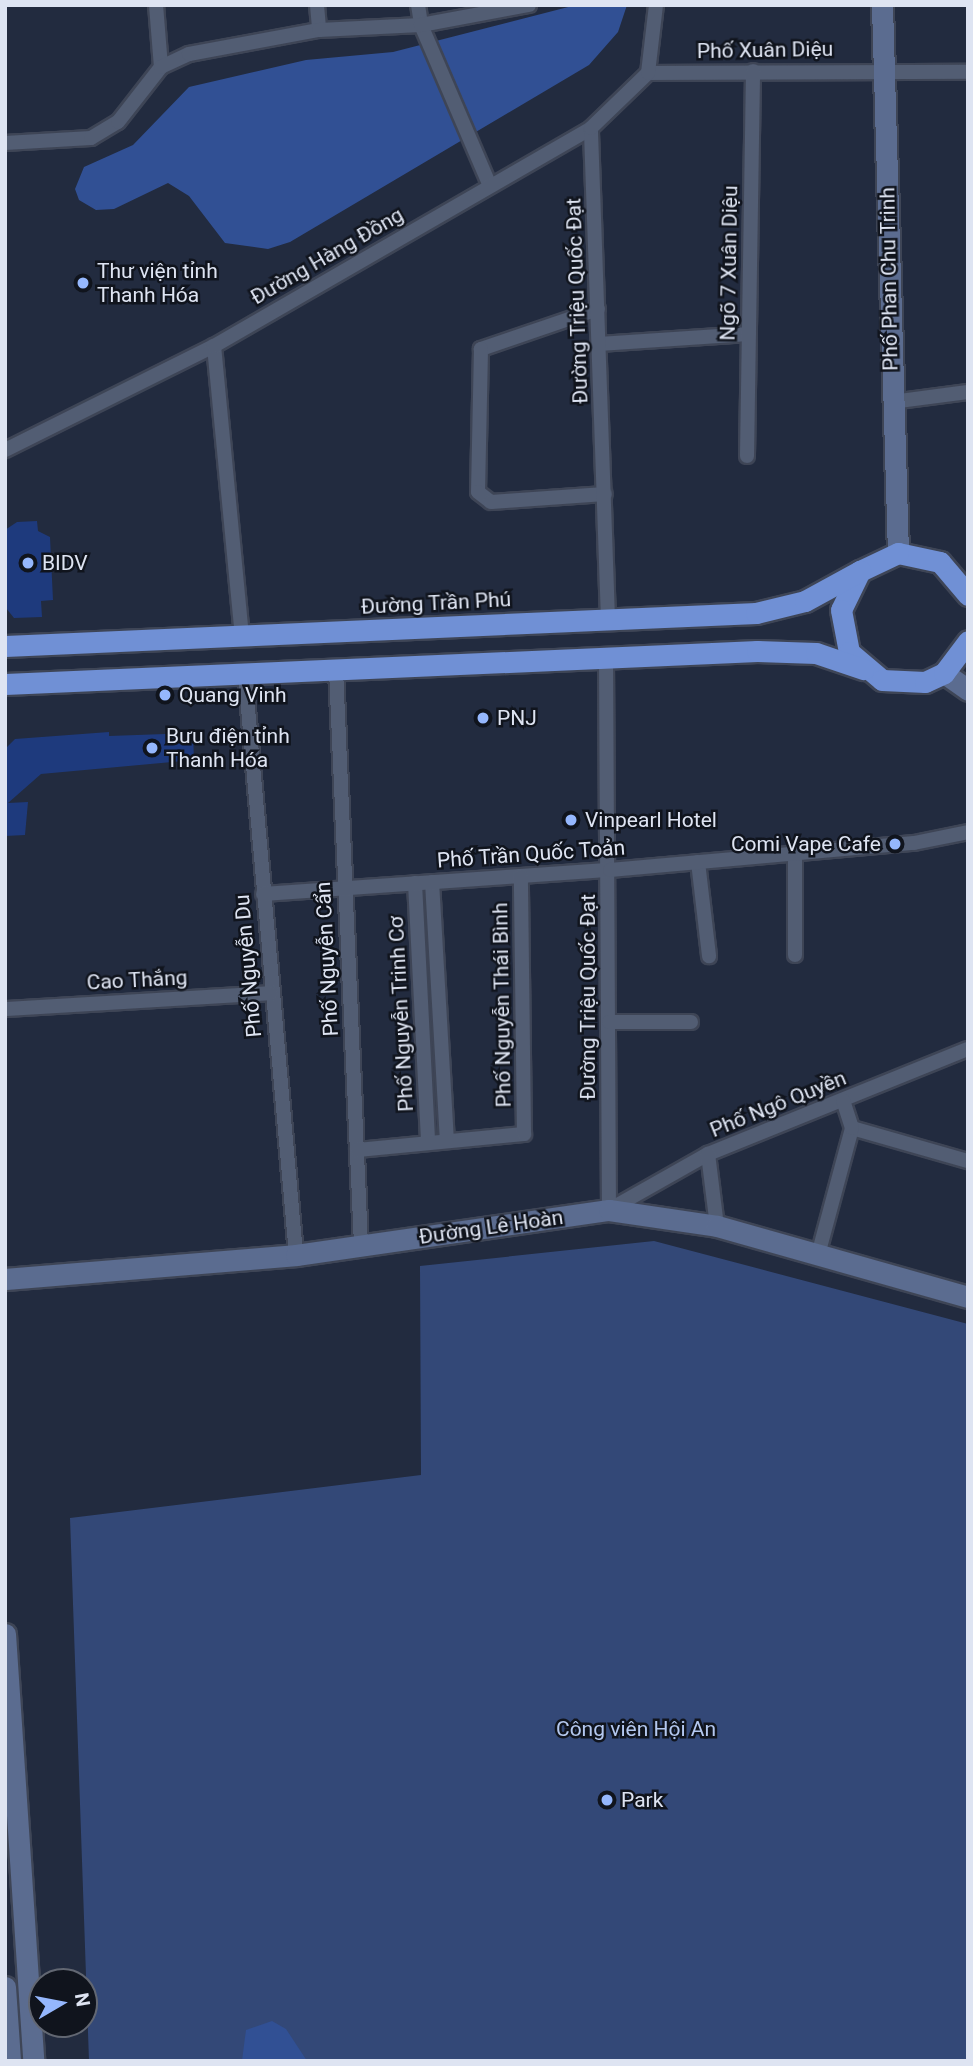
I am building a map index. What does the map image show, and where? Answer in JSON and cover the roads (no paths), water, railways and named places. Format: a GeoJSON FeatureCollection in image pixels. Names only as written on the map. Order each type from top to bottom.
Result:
{"type":"FeatureCollection","features":[{"type":"Feature","properties":{"kind":"highway","name":"Đường Trần Phú"},"geometry":{"type":"LineString","coordinates":[[5,646],[756,612],[805,601],[898,553]]}},
{"type":"Feature","properties":{"kind":"highway"},"geometry":{"type":"LineString","coordinates":[[898,553],[940,562],[968,561]]}},
{"type":"Feature","properties":{"kind":"highway"},"geometry":{"type":"LineString","coordinates":[[940,562],[968,595]]}},
{"type":"Feature","properties":{"kind":"highway"},"geometry":{"type":"LineString","coordinates":[[860,572],[847,589],[841,621],[849,652],[863,669]]}},
{"type":"Feature","properties":{"kind":"highway"},"geometry":{"type":"LineString","coordinates":[[426,628],[427,666]]}},
{"type":"Feature","properties":{"kind":"highway"},"geometry":{"type":"LineString","coordinates":[[5,684],[757,651],[816,653],[903,685],[944,673],[968,641]]}},
{"type":"Feature","properties":{"kind":"street"},"geometry":{"type":"LineString","coordinates":[[156,5],[161,68]]}},
{"type":"Feature","properties":{"kind":"street"},"geometry":{"type":"LineString","coordinates":[[317,5],[319,30]]}},
{"type":"Feature","properties":{"kind":"street"},"geometry":{"type":"LineString","coordinates":[[418,5],[421,25],[489,186]]}},
{"type":"Feature","properties":{"kind":"street"},"geometry":{"type":"LineString","coordinates":[[5,143],[92,138],[118,122],[161,68],[189,54],[319,30],[421,25],[528,5]]}},
{"type":"Feature","properties":{"kind":"street"},"geometry":{"type":"LineString","coordinates":[[591,128],[648,73],[656,5]]}},
{"type":"Feature","properties":{"kind":"street","name":"Phố Phan Chu Trinh"},"geometry":{"type":"LineString","coordinates":[[882,5],[898,553]]}},
{"type":"Feature","properties":{"kind":"street","name":"Phố Xuân Diệu"},"geometry":{"type":"LineString","coordinates":[[648,73],[884,70],[968,72]]}},
{"type":"Feature","properties":{"kind":"street","name":"Ngõ 7 Xuân Diệu"},"geometry":{"type":"LineString","coordinates":[[747,456],[753,71]]}},
{"type":"Feature","properties":{"kind":"street","name":"Đường Hàng Đồng"},"geometry":{"type":"LineString","coordinates":[[5,450],[214,346],[591,128]]}},
{"type":"Feature","properties":{"kind":"street","name":"Đường Triệu Quốc Đạt"},"geometry":{"type":"LineString","coordinates":[[591,128],[608,620]]}},
{"type":"Feature","properties":{"kind":"street"},"geometry":{"type":"LineString","coordinates":[[598,309],[481,349],[478,492],[491,502],[605,495]]}},
{"type":"Feature","properties":{"kind":"street"},"geometry":{"type":"LineString","coordinates":[[599,344],[749,334]]}},
{"type":"Feature","properties":{"kind":"street"},"geometry":{"type":"LineString","coordinates":[[214,346],[242,636]]}},
{"type":"Feature","properties":{"kind":"street"},"geometry":{"type":"LineString","coordinates":[[892,402],[968,392]]}},
{"type":"Feature","properties":{"kind":"street","name":"Đường Triệu Quốc Đạt"},"geometry":{"type":"LineString","coordinates":[[606,658],[610,870],[609,1210]]}},
{"type":"Feature","properties":{"kind":"street","name":"Phố Nguyễn Cẩn"},"geometry":{"type":"LineString","coordinates":[[336,670],[362,1246]]}},
{"type":"Feature","properties":{"kind":"street"},"geometry":{"type":"LineString","coordinates":[[944,673],[968,690]]}},
{"type":"Feature","properties":{"kind":"street","name":"Phố Nguyễn Du"},"geometry":{"type":"LineString","coordinates":[[245,674],[296,1255]]}},
{"type":"Feature","properties":{"kind":"street","name":"Phố Trần Quốc Toản"},"geometry":{"type":"LineString","coordinates":[[263,894],[610,870],[795,853],[968,832]]}},
{"type":"Feature","properties":{"kind":"street"},"geometry":{"type":"LineString","coordinates":[[795,853],[795,955]]}},
{"type":"Feature","properties":{"kind":"street"},"geometry":{"type":"LineString","coordinates":[[698,862],[709,957]]}},
{"type":"Feature","properties":{"kind":"street","name":"Phố Nguyễn Thái Bình"},"geometry":{"type":"LineString","coordinates":[[357,1150],[524,1134],[521,876]]}},
{"type":"Feature","properties":{"kind":"street","name":"Phố Nguyễn Trinh Cơ"},"geometry":{"type":"LineString","coordinates":[[432,882],[447,1141]]}},
{"type":"Feature","properties":{"kind":"street","name":"Phố Nguyễn Trinh Cơ"},"geometry":{"type":"LineString","coordinates":[[415,883],[428,1143]]}},
{"type":"Feature","properties":{"kind":"street","name":"Cao Thắng"},"geometry":{"type":"LineString","coordinates":[[5,1009],[271,993]]}},
{"type":"Feature","properties":{"kind":"street"},"geometry":{"type":"LineString","coordinates":[[609,1022],[691,1023]]}},
{"type":"Feature","properties":{"kind":"street","name":"Phố Ngô Quyền"},"geometry":{"type":"LineString","coordinates":[[609,1210],[708,1154],[968,1049]]}},
{"type":"Feature","properties":{"kind":"street"},"geometry":{"type":"LineString","coordinates":[[818,1255],[852,1128],[843,1100]]}},
{"type":"Feature","properties":{"kind":"street"},"geometry":{"type":"LineString","coordinates":[[852,1128],[968,1161]]}},
{"type":"Feature","properties":{"kind":"street"},"geometry":{"type":"LineString","coordinates":[[708,1154],[717,1226]]}},
{"type":"Feature","properties":{"kind":"street","name":"Đường Lê Hoàn"},"geometry":{"type":"LineString","coordinates":[[5,1279],[296,1255],[609,1210],[717,1226],[968,1297]]}},
{"type":"Feature","properties":{"kind":"street"},"geometry":{"type":"LineString","coordinates":[[5,1634],[11,1797],[33,2061]]}},
{"type":"Feature","properties":{"kind":"street"},"geometry":{"type":"LineString","coordinates":[[5,1987],[10,2061]]}},
{"type":"Feature","properties":{"kind":"place","name":"Thư viện tỉnh Thanh Hóa"},"geometry":{"type":"Point","coordinates":[83,283]}},
{"type":"Feature","properties":{"kind":"place","name":"BIDV"},"geometry":{"type":"Point","coordinates":[28,563]}},
{"type":"Feature","properties":{"kind":"place","name":"Quang Vinh"},"geometry":{"type":"Point","coordinates":[165,695]}},
{"type":"Feature","properties":{"kind":"place","name":"PNJ"},"geometry":{"type":"Point","coordinates":[483,718]}},
{"type":"Feature","properties":{"kind":"place","name":"Bưu điện tỉnh Thanh Hóa"},"geometry":{"type":"Point","coordinates":[152,748]}},
{"type":"Feature","properties":{"kind":"place","name":"Vinpearl Hotel"},"geometry":{"type":"Point","coordinates":[571,820]}},
{"type":"Feature","properties":{"kind":"place","name":"Comi Vape Cafe"},"geometry":{"type":"Point","coordinates":[895,844]}},
{"type":"Feature","properties":{"kind":"place","name":"Park"},"geometry":{"type":"Point","coordinates":[607,1800]}},
{"type":"Feature","properties":{"kind":"park label","name":"Công viên Hội An"},"geometry":{"type":"Point","coordinates":[636,1729]}}]}
